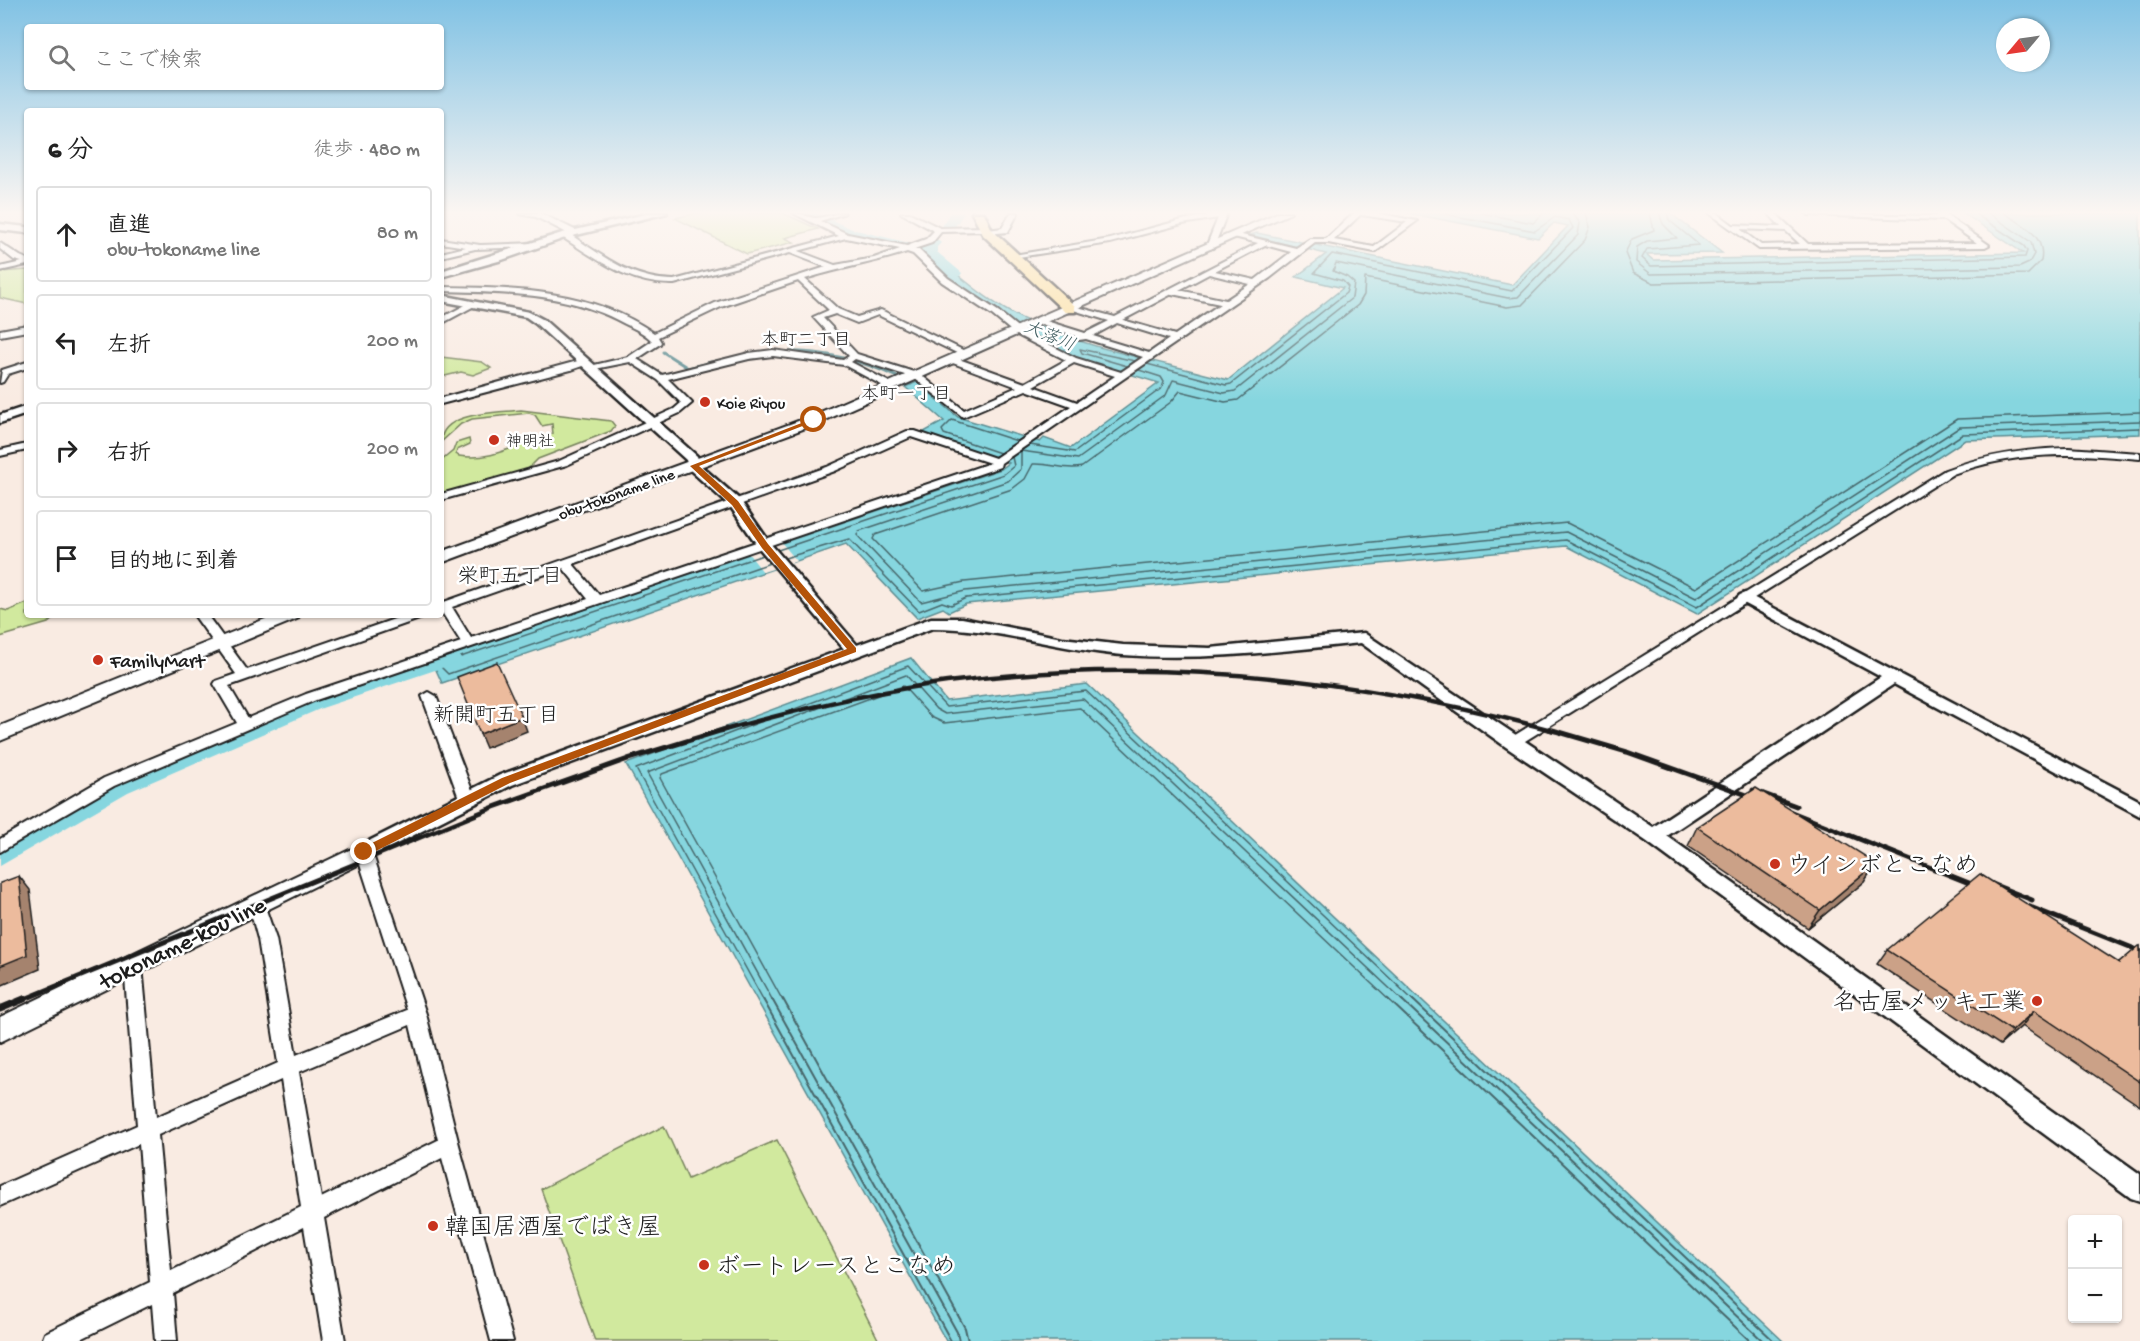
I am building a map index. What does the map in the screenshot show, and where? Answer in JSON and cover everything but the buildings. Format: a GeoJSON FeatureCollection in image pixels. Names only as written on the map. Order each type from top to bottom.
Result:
{"type":"FeatureCollection","features":[{"type":"Feature","properties":{"kind":"main road"},"geometry":{"type":"LineString","coordinates":[[1035,276],[1072,308]]}},
{"type":"Feature","properties":{"kind":"main road","name":"obu-tokoname line"},"geometry":{"type":"LineString","coordinates":[[444,557],[694,466],[905,381],[1145,276]]}},
{"type":"Feature","properties":{"kind":"main road"},"geometry":{"type":"LineString","coordinates":[[0,734],[283,618]]}},
{"type":"Feature","properties":{"kind":"main road","name":"tokoname-kou line"},"geometry":{"type":"LineString","coordinates":[[0,1030],[364,852]]}},
{"type":"Feature","properties":{"kind":"street"},"geometry":{"type":"LineString","coordinates":[[636,276],[656,283],[674,282],[698,276]]}},
{"type":"Feature","properties":{"kind":"street"},"geometry":{"type":"LineString","coordinates":[[654,336],[718,305],[810,276]]}},
{"type":"Feature","properties":{"kind":"street"},"geometry":{"type":"LineString","coordinates":[[941,276],[1020,331],[1073,360],[1122,375]]}},
{"type":"Feature","properties":{"kind":"street"},"geometry":{"type":"LineString","coordinates":[[1082,338],[1202,276]]}},
{"type":"Feature","properties":{"kind":"street"},"geometry":{"type":"LineString","coordinates":[[1224,276],[1256,283]]}},
{"type":"Feature","properties":{"kind":"street"},"geometry":{"type":"LineString","coordinates":[[0,846],[109,782],[311,697],[996,465],[996,462],[1077,405],[1267,276]]}},
{"type":"Feature","properties":{"kind":"street"},"geometry":{"type":"LineString","coordinates":[[800,279],[835,311],[857,320],[878,312],[966,354]]}},
{"type":"Feature","properties":{"kind":"street"},"geometry":{"type":"LineString","coordinates":[[444,289],[524,292],[574,298],[620,317],[654,336],[657,342],[631,359],[589,365],[444,400]]}},
{"type":"Feature","properties":{"kind":"street"},"geometry":{"type":"LineString","coordinates":[[1171,291],[1226,303]]}},
{"type":"Feature","properties":{"kind":"street"},"geometry":{"type":"LineString","coordinates":[[444,299],[529,315],[589,365],[692,459],[694,466],[735,503],[764,545],[853,650]]}},
{"type":"Feature","properties":{"kind":"street"},"geometry":{"type":"LineString","coordinates":[[444,319],[474,304]]}},
{"type":"Feature","properties":{"kind":"street"},"geometry":{"type":"LineString","coordinates":[[1072,308],[1174,338]]}},
{"type":"Feature","properties":{"kind":"street"},"geometry":{"type":"LineString","coordinates":[[835,311],[817,317],[850,360],[905,381]]}},
{"type":"Feature","properties":{"kind":"street"},"geometry":{"type":"LineString","coordinates":[[1038,323],[1149,357]]}},
{"type":"Feature","properties":{"kind":"street"},"geometry":{"type":"LineString","coordinates":[[0,333],[24,329]]}},
{"type":"Feature","properties":{"kind":"street"},"geometry":{"type":"LineString","coordinates":[[661,378],[749,356],[773,353],[850,360],[905,381],[963,414],[1024,387],[1073,360]]}},
{"type":"Feature","properties":{"kind":"street"},"geometry":{"type":"LineString","coordinates":[[444,496],[555,465],[677,411],[687,403],[661,378],[631,359]]}},
{"type":"Feature","properties":{"kind":"street"},"geometry":{"type":"LineString","coordinates":[[952,360],[1077,405]]}},
{"type":"Feature","properties":{"kind":"street"},"geometry":{"type":"LineString","coordinates":[[0,380],[5,372],[24,365]]}},
{"type":"Feature","properties":{"kind":"street"},"geometry":{"type":"LineString","coordinates":[[0,419],[24,411]]}},
{"type":"Feature","properties":{"kind":"street"},"geometry":{"type":"LineString","coordinates":[[444,607],[831,469],[911,433],[996,462]]}},
{"type":"Feature","properties":{"kind":"street"},"geometry":{"type":"LineString","coordinates":[[0,441],[8,444],[3,452]]}},
{"type":"Feature","properties":{"kind":"street"},"geometry":{"type":"LineString","coordinates":[[3,452],[24,448]]}},
{"type":"Feature","properties":{"kind":"street"},"geometry":{"type":"LineString","coordinates":[[1512,743],[1949,472],[1966,464],[1994,456],[2040,453],[2140,456]]}},
{"type":"Feature","properties":{"kind":"street"},"geometry":{"type":"LineString","coordinates":[[565,562],[596,600]]}},
{"type":"Feature","properties":{"kind":"street"},"geometry":{"type":"LineString","coordinates":[[1745,598],[2140,809]]}},
{"type":"Feature","properties":{"kind":"street"},"geometry":{"type":"LineString","coordinates":[[444,608],[468,643]]}},
{"type":"Feature","properties":{"kind":"street"},"geometry":{"type":"LineString","coordinates":[[202,618],[244,675]]}},
{"type":"Feature","properties":{"kind":"street"},"geometry":{"type":"LineString","coordinates":[[245,725],[221,684],[409,618]]}},
{"type":"Feature","properties":{"kind":"street"},"geometry":{"type":"LineString","coordinates":[[502,1341],[448,1144],[417,1014],[364,852],[506,780],[931,623],[946,622],[1062,643],[1123,650],[1210,652],[1364,638],[1512,743],[1653,836],[2140,1189]]}},
{"type":"Feature","properties":{"kind":"street"},"geometry":{"type":"LineString","coordinates":[[1653,836],[1893,677]]}},
{"type":"Feature","properties":{"kind":"street"},"geometry":{"type":"LineString","coordinates":[[429,696],[467,798]]}},
{"type":"Feature","properties":{"kind":"street"},"geometry":{"type":"LineString","coordinates":[[257,906],[267,939],[334,1341]]}},
{"type":"Feature","properties":{"kind":"street"},"geometry":{"type":"LineString","coordinates":[[133,966],[166,1341]]}},
{"type":"Feature","properties":{"kind":"street"},"geometry":{"type":"LineString","coordinates":[[0,1196],[289,1067],[417,1014]]}},
{"type":"Feature","properties":{"kind":"street"},"geometry":{"type":"LineString","coordinates":[[53,1341],[448,1144]]}},
{"type":"Feature","properties":{"kind":"green space"},"geometry":{"type":"Polygon","coordinates":[[[0,276],[24,276],[24,303],[0,298],[0,276]]]}},
{"type":"Feature","properties":{"kind":"green space"},"geometry":{"type":"Polygon","coordinates":[[[444,357],[482,362],[491,368],[473,375],[461,372],[444,376],[444,357]]]}},
{"type":"Feature","properties":{"kind":"green space"},"geometry":{"type":"Polygon","coordinates":[[[521,410],[611,421],[615,426],[611,431],[538,459],[525,472],[444,494],[444,458],[453,451],[456,443],[469,439],[470,444],[457,450],[456,454],[459,456],[484,456],[553,434],[552,424],[542,426],[535,415],[529,413],[472,419],[461,424],[444,439],[444,431],[450,424],[460,419],[486,413],[521,410]]]}},
{"type":"Feature","properties":{"kind":"green space"},"geometry":{"type":"Polygon","coordinates":[[[24,604],[24,618],[53,619],[48,623],[0,637],[0,609],[8,611],[24,604]]]}},
{"type":"Feature","properties":{"kind":"green space","name":"ボートレースとこなめ"},"geometry":{"type":"Polygon","coordinates":[[[664,1126],[688,1179],[777,1140],[879,1341],[595,1341],[541,1189],[664,1126]]]}},
{"type":"Feature","properties":{"kind":"water","name":"大落川"},"geometry":{"type":"Polygon","coordinates":[[[944,276],[959,276],[1009,312],[1045,329],[1123,354],[1228,380],[1343,288],[1296,277],[1298,276],[1466,276],[1512,285],[1521,276],[2140,276],[2140,434],[1965,440],[1697,614],[1566,546],[966,604],[949,612],[943,608],[917,618],[846,544],[442,683],[432,661],[1001,469],[1009,463],[922,433],[944,421],[905,387],[917,382],[958,417],[1040,442],[1044,438],[1071,448],[1159,383],[1080,359],[1016,326],[944,276]]]}},
{"type":"Feature","properties":{"kind":"water"},"geometry":{"type":"Polygon","coordinates":[[[911,658],[946,701],[1087,684],[1783,1341],[946,1341],[626,764],[911,658]]]}},
{"type":"Feature","properties":{"kind":"pier"},"geometry":{"type":"Polygon","coordinates":[[[781,542],[797,561],[763,572],[748,553],[781,542]]]}},
{"type":"Feature","properties":{"kind":"waterway"},"geometry":{"type":"LineString","coordinates":[[663,352],[688,368],[718,360],[774,352],[828,355],[855,361],[911,384]]}},
{"type":"Feature","properties":{"kind":"waterway"},"geometry":{"type":"LineString","coordinates":[[0,859],[121,787],[316,704],[453,658]]}},
{"type":"Feature","properties":{"kind":"railway"},"geometry":{"type":"LineString","coordinates":[[721,731],[833,702],[919,686],[1024,674],[1100,671],[1177,672],[1329,685],[1480,712],[1555,731]]}},
{"type":"Feature","properties":{"kind":"railway"},"geometry":{"type":"LineString","coordinates":[[20,1001],[494,807],[628,759],[726,729]]}},
{"type":"Feature","properties":{"kind":"railway"},"geometry":{"type":"LineString","coordinates":[[1549,729],[1627,752],[1761,800]]}},
{"type":"Feature","properties":{"kind":"railway"},"geometry":{"type":"LineString","coordinates":[[1753,790],[1796,806]]}},
{"type":"Feature","properties":{"kind":"railway"},"geometry":{"type":"LineString","coordinates":[[1784,809],[1984,889]]}},
{"type":"Feature","properties":{"kind":"railway"},"geometry":{"type":"LineString","coordinates":[[1985,881],[2032,900]]}},
{"type":"Feature","properties":{"kind":"railway"},"geometry":{"type":"LineString","coordinates":[[2020,903],[2140,951]]}},
{"type":"Feature","properties":{"kind":"railway"},"geometry":{"type":"LineString","coordinates":[[0,1009],[24,999]]}},
{"type":"Feature","properties":{"kind":"place","name":"Koie Riyou"},"geometry":{"type":"Point","coordinates":[705,402]}},
{"type":"Feature","properties":{"kind":"place","name":"神明社"},"geometry":{"type":"Point","coordinates":[494,440]}},
{"type":"Feature","properties":{"kind":"place","name":"FamilyMart"},"geometry":{"type":"Point","coordinates":[98,660]}},
{"type":"Feature","properties":{"kind":"place","name":"ウインボとこなめ"},"geometry":{"type":"Point","coordinates":[1775,864]}},
{"type":"Feature","properties":{"kind":"place","name":"名古屋メッキ工業"},"geometry":{"type":"Point","coordinates":[2037,1001]}},
{"type":"Feature","properties":{"kind":"place","name":"韓国居酒屋でばき屋"},"geometry":{"type":"Point","coordinates":[433,1226]}},
{"type":"Feature","properties":{"kind":"place","name":"ボートレースとこなめ"},"geometry":{"type":"Point","coordinates":[704,1265]}},
{"type":"Feature","properties":{"kind":"district","name":"本町二丁目"},"geometry":{"type":"Point","coordinates":[806,339]}},
{"type":"Feature","properties":{"kind":"district","name":"本町一丁目"},"geometry":{"type":"Point","coordinates":[906,393]}},
{"type":"Feature","properties":{"kind":"district","name":"栄町五丁目"},"geometry":{"type":"Point","coordinates":[510,575]}},
{"type":"Feature","properties":{"kind":"district","name":"新開町五丁目"},"geometry":{"type":"Point","coordinates":[496,714]}},
{"type":"Feature","properties":{"kind":"route"},"geometry":{"type":"LineString","coordinates":[[364,852],[506,780],[853,650],[765,546],[735,503],[694,466],[814,420]]}}]}
